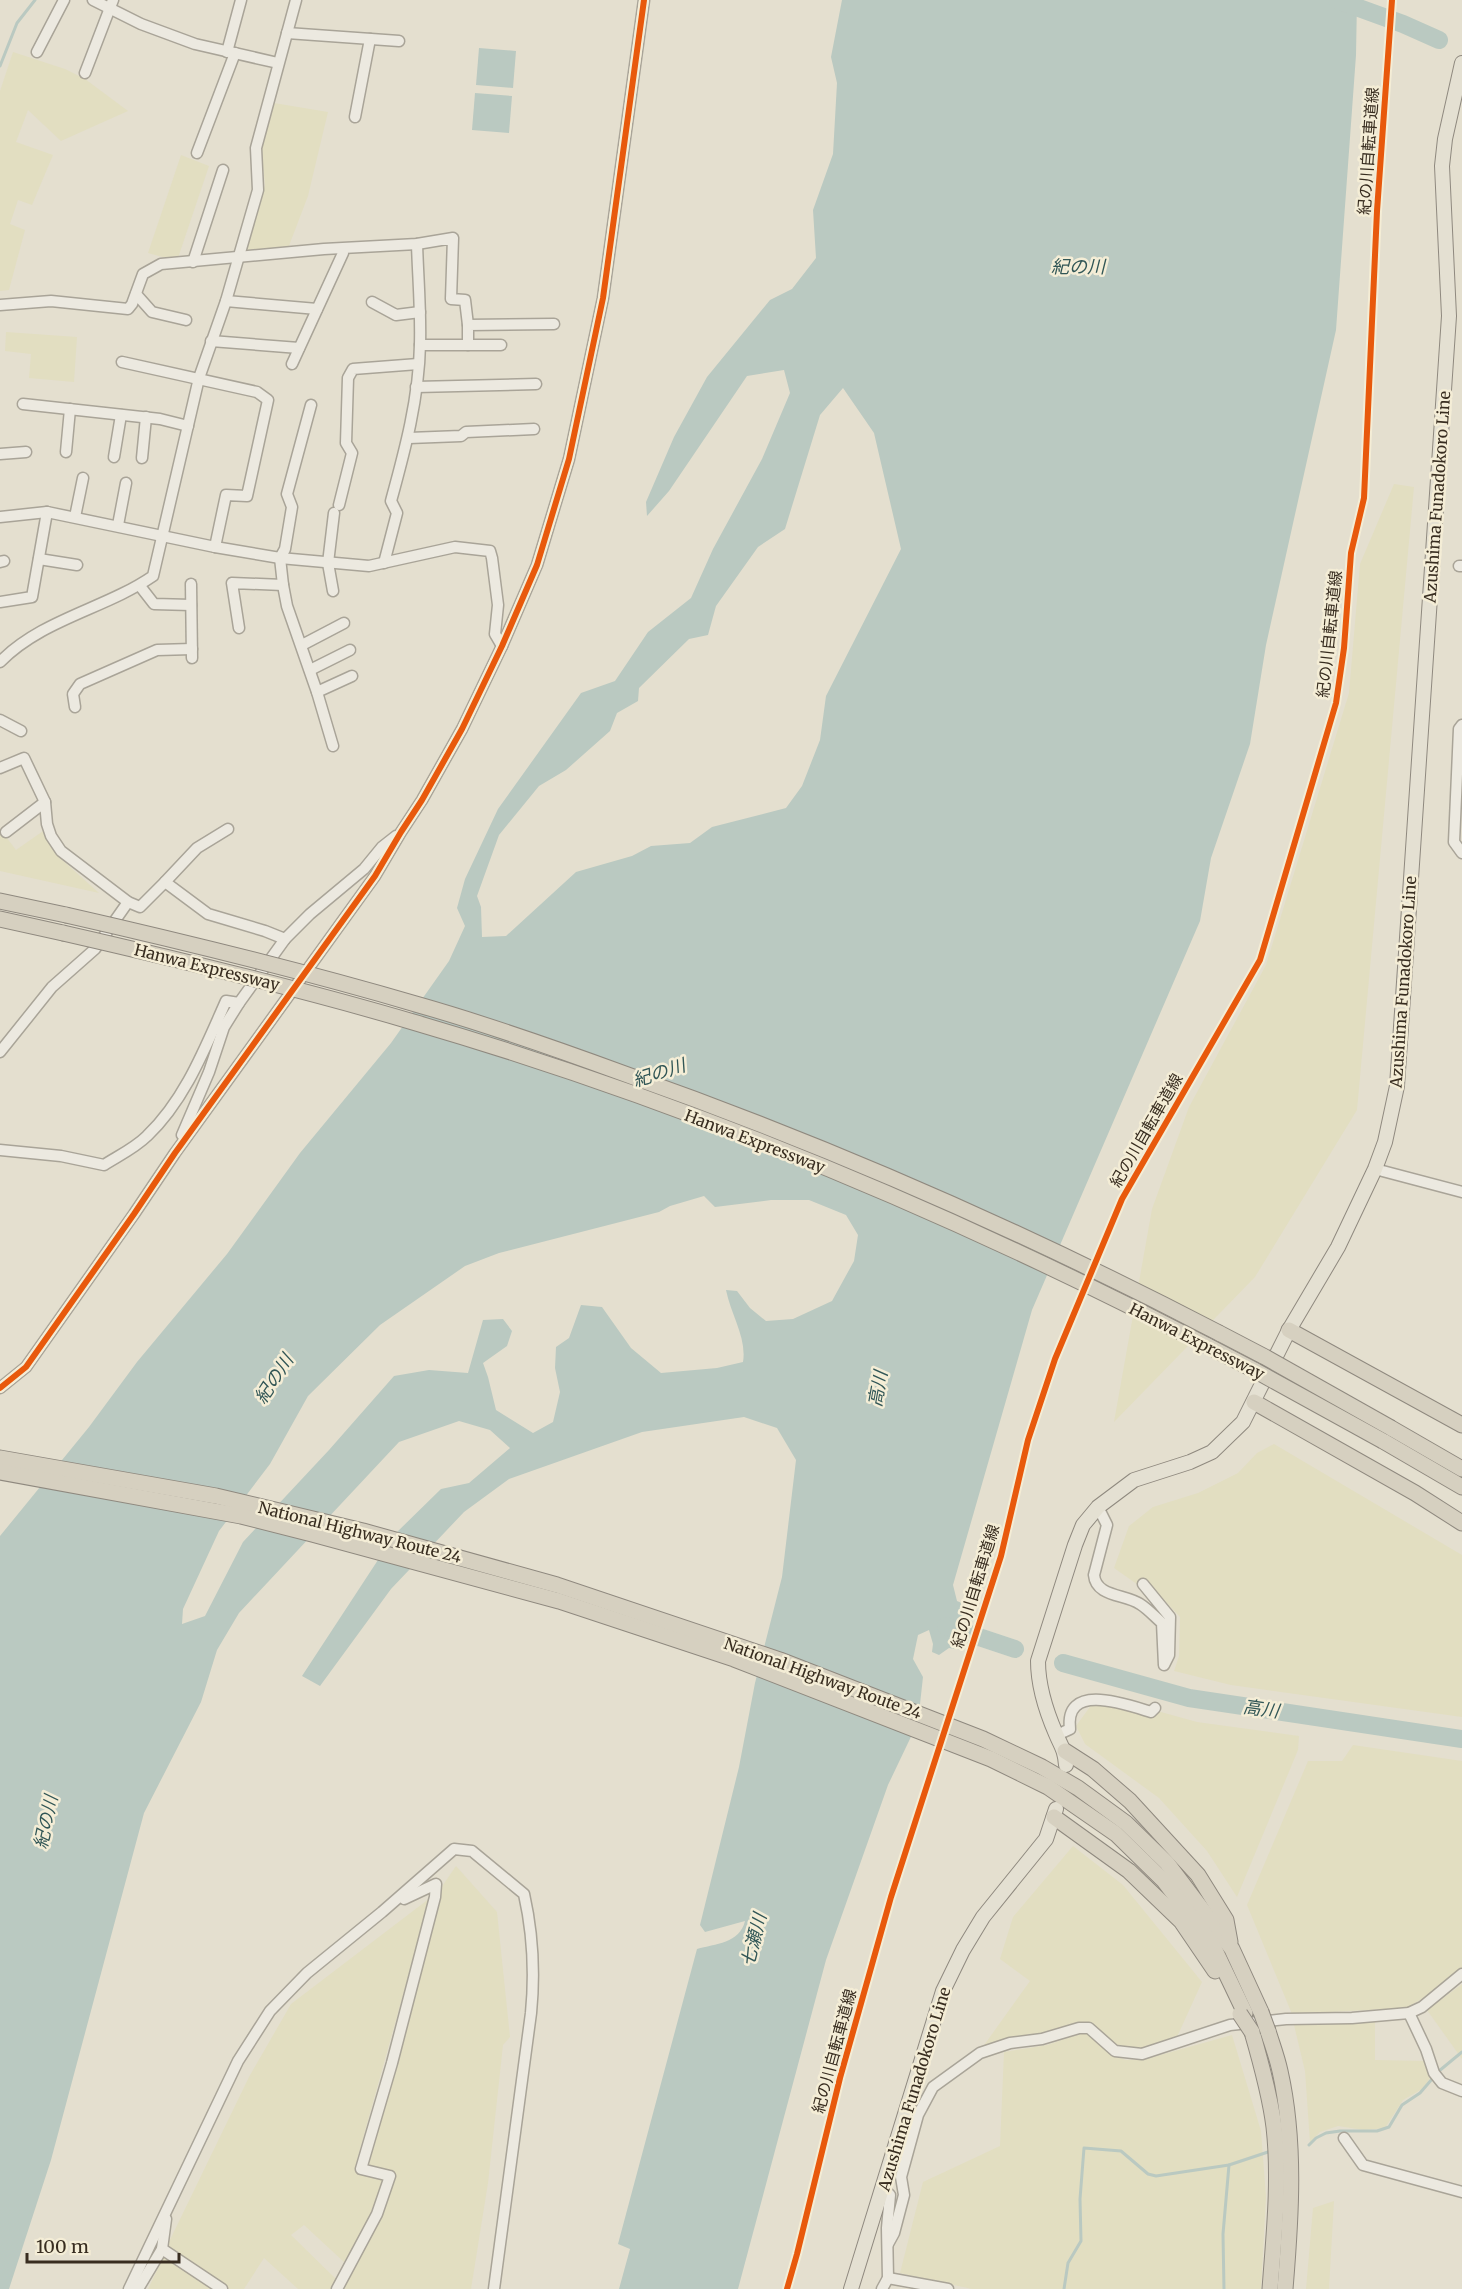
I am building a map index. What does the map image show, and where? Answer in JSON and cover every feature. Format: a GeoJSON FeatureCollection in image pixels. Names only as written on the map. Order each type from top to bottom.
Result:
{"type":"FeatureCollection","features":[{"type":"Feature","properties":{"kind":"highway","name":"Hanwa Expressway"},"geometry":{"type":"LineString","coordinates":[[0,901],[287,967],[422,1006],[551,1047],[792,1136],[1036,1242],[1155,1299],[1265,1357],[1462,1469]]}},
{"type":"Feature","properties":{"kind":"highway","name":"Hanwa Expressway"},"geometry":{"type":"LineString","coordinates":[[0,919],[280,985],[416,1023],[541,1062],[784,1152],[900,1199],[1030,1258],[1256,1371],[1462,1487]]}},
{"type":"Feature","properties":{"kind":"highway"},"geometry":{"type":"LineString","coordinates":[[1289,1330],[1462,1425]]}},
{"type":"Feature","properties":{"kind":"highway"},"geometry":{"type":"LineString","coordinates":[[1254,1402],[1415,1493],[1462,1523]]}},
{"type":"Feature","properties":{"kind":"highway","name":"National Highway Route 24"},"geometry":{"type":"LineString","coordinates":[[0,1458],[216,1496],[363,1531],[557,1585],[780,1660],[994,1753],[1116,1834],[1164,1881],[1249,2013]]}},
{"type":"Feature","properties":{"kind":"highway","name":"National Highway Route 24"},"geometry":{"type":"LineString","coordinates":[[0,1472],[241,1516],[559,1601],[735,1659],[994,1753],[1042,1767],[1078,1788],[1126,1823],[1167,1863],[1223,1925]]}},
{"type":"Feature","properties":{"kind":"highway"},"geometry":{"type":"LineString","coordinates":[[1065,1758],[1093,1769],[1130,1801],[1198,1875],[1223,1925],[1232,1949],[1249,2013],[1274,2127],[1276,2187],[1270,2289]]}},
{"type":"Feature","properties":{"kind":"highway"},"geometry":{"type":"LineString","coordinates":[[1055,1813],[1129,1871],[1208,1950]]}},
{"type":"Feature","properties":{"kind":"highway"},"geometry":{"type":"LineString","coordinates":[[1249,2013],[1268,2031],[1281,2071],[1289,2132],[1291,2174],[1285,2289]]}},
{"type":"Feature","properties":{"kind":"main road","name":"Azushima Funadokoro Line"},"geometry":{"type":"LineString","coordinates":[[1065,1758],[1043,1698],[1038,1678],[1038,1661],[1083,1525],[1098,1507],[1134,1480],[1190,1462],[1212,1452],[1243,1422],[1289,1330],[1338,1247],[1375,1169],[1385,1142],[1397,1086],[1449,316],[1442,166],[1444,139],[1462,63]]}},
{"type":"Feature","properties":{"kind":"main road","name":"Azushima Funadokoro Line"},"geometry":{"type":"LineString","coordinates":[[851,2289],[942,1992],[983,1917],[1046,1839],[1055,1813]]}},
{"type":"Feature","properties":{"kind":"street"},"geometry":{"type":"LineString","coordinates":[[38,52],[64,0]]}},
{"type":"Feature","properties":{"kind":"street"},"geometry":{"type":"LineString","coordinates":[[93,0],[112,4],[141,24],[195,44],[278,63]]}},
{"type":"Feature","properties":{"kind":"street"},"geometry":{"type":"LineString","coordinates":[[197,153],[231,52],[241,0]]}},
{"type":"Feature","properties":{"kind":"street"},"geometry":{"type":"LineString","coordinates":[[0,662],[8,653],[50,626],[140,586],[153,576],[199,378],[226,301],[258,190],[256,148],[296,0]]}},
{"type":"Feature","properties":{"kind":"street"},"geometry":{"type":"LineString","coordinates":[[0,1388],[26,1367],[175,1153],[375,876],[462,729],[502,646],[537,565],[569,459],[603,298],[644,0]]}},
{"type":"Feature","properties":{"kind":"street"},"geometry":{"type":"LineString","coordinates":[[85,73],[112,4]]}},
{"type":"Feature","properties":{"kind":"street"},"geometry":{"type":"LineString","coordinates":[[287,33],[399,41]]}},
{"type":"Feature","properties":{"kind":"street"},"geometry":{"type":"LineString","coordinates":[[355,117],[370,39]]}},
{"type":"Feature","properties":{"kind":"street"},"geometry":{"type":"LineString","coordinates":[[193,262],[223,170]]}},
{"type":"Feature","properties":{"kind":"street"},"geometry":{"type":"LineString","coordinates":[[0,304],[51,301],[128,309],[143,274],[160,264],[453,238],[451,299],[465,300],[468,345]]}},
{"type":"Feature","properties":{"kind":"street"},"geometry":{"type":"LineString","coordinates":[[384,563],[397,513],[391,501],[409,438],[416,387],[420,345],[417,243]]}},
{"type":"Feature","properties":{"kind":"street"},"geometry":{"type":"LineString","coordinates":[[292,363],[343,254]]}},
{"type":"Feature","properties":{"kind":"street"},"geometry":{"type":"LineString","coordinates":[[136,294],[152,312],[186,320]]}},
{"type":"Feature","properties":{"kind":"street"},"geometry":{"type":"LineString","coordinates":[[226,301],[317,309]]}},
{"type":"Feature","properties":{"kind":"street"},"geometry":{"type":"LineString","coordinates":[[372,302],[396,315],[420,312]]}},
{"type":"Feature","properties":{"kind":"street"},"geometry":{"type":"LineString","coordinates":[[468,325],[554,324]]}},
{"type":"Feature","properties":{"kind":"street"},"geometry":{"type":"LineString","coordinates":[[212,341],[299,348]]}},
{"type":"Feature","properties":{"kind":"street"},"geometry":{"type":"LineString","coordinates":[[420,345],[501,345]]}},
{"type":"Feature","properties":{"kind":"street"},"geometry":{"type":"LineString","coordinates":[[122,362],[257,392],[268,400],[247,496],[226,495],[215,547]]}},
{"type":"Feature","properties":{"kind":"street"},"geometry":{"type":"LineString","coordinates":[[333,591],[328,563],[337,509],[352,453],[346,443],[348,378],[353,369],[418,364]]}},
{"type":"Feature","properties":{"kind":"street"},"geometry":{"type":"LineString","coordinates":[[416,387],[536,384]]}},
{"type":"Feature","properties":{"kind":"street"},"geometry":{"type":"LineString","coordinates":[[23,405],[146,417],[188,426]]}},
{"type":"Feature","properties":{"kind":"street"},"geometry":{"type":"LineString","coordinates":[[311,405],[287,494],[292,507],[285,549],[280,558],[287,606],[302,645],[333,746]]}},
{"type":"Feature","properties":{"kind":"street"},"geometry":{"type":"LineString","coordinates":[[66,452],[70,409]]}},
{"type":"Feature","properties":{"kind":"street"},"geometry":{"type":"LineString","coordinates":[[114,457],[121,415]]}},
{"type":"Feature","properties":{"kind":"street"},"geometry":{"type":"LineString","coordinates":[[142,458],[146,417]]}},
{"type":"Feature","properties":{"kind":"street"},"geometry":{"type":"LineString","coordinates":[[409,438],[461,436],[466,432],[534,429]]}},
{"type":"Feature","properties":{"kind":"street"},"geometry":{"type":"LineString","coordinates":[[0,454],[26,452]]}},
{"type":"Feature","properties":{"kind":"street"},"geometry":{"type":"LineString","coordinates":[[75,517],[83,478]]}},
{"type":"Feature","properties":{"kind":"street"},"geometry":{"type":"LineString","coordinates":[[118,525],[126,483]]}},
{"type":"Feature","properties":{"kind":"street"},"geometry":{"type":"LineString","coordinates":[[0,517],[47,512],[280,558],[369,566],[455,547],[490,551],[498,605],[495,634],[502,646]]}},
{"type":"Feature","properties":{"kind":"street"},"geometry":{"type":"LineString","coordinates":[[0,602],[32,597],[47,512]]}},
{"type":"Feature","properties":{"kind":"street"},"geometry":{"type":"LineString","coordinates":[[39,559],[77,565]]}},
{"type":"Feature","properties":{"kind":"street"},"geometry":{"type":"LineString","coordinates":[[239,628],[232,583],[283,585]]}},
{"type":"Feature","properties":{"kind":"street"},"geometry":{"type":"LineString","coordinates":[[75,707],[73,694],[80,684],[157,650],[192,653],[191,584]]}},
{"type":"Feature","properties":{"kind":"street"},"geometry":{"type":"LineString","coordinates":[[140,586],[154,604],[190,604]]}},
{"type":"Feature","properties":{"kind":"street"},"geometry":{"type":"LineString","coordinates":[[302,645],[344,623]]}},
{"type":"Feature","properties":{"kind":"street"},"geometry":{"type":"LineString","coordinates":[[310,670],[350,650]]}},
{"type":"Feature","properties":{"kind":"street"},"geometry":{"type":"LineString","coordinates":[[317,692],[352,676]]}},
{"type":"Feature","properties":{"kind":"street"},"geometry":{"type":"LineString","coordinates":[[2,725],[21,731]]}},
{"type":"Feature","properties":{"kind":"street"},"geometry":{"type":"LineString","coordinates":[[1462,725],[1454,842],[1462,853]]}},
{"type":"Feature","properties":{"kind":"street"},"geometry":{"type":"LineString","coordinates":[[0,768],[24,758],[45,802],[47,824],[51,836],[61,851],[128,902],[140,907],[197,848],[228,829]]}},
{"type":"Feature","properties":{"kind":"street"},"geometry":{"type":"LineString","coordinates":[[6,832],[45,802]]}},
{"type":"Feature","properties":{"kind":"street"},"geometry":{"type":"LineString","coordinates":[[175,1153],[224,1027],[239,1003],[285,939],[310,914],[364,869],[382,847],[400,832]]}},
{"type":"Feature","properties":{"kind":"street"},"geometry":{"type":"LineString","coordinates":[[165,882],[208,914],[285,939]]}},
{"type":"Feature","properties":{"kind":"street"},"geometry":{"type":"LineString","coordinates":[[0,1052],[52,987],[95,949],[128,902]]}},
{"type":"Feature","properties":{"kind":"street"},"geometry":{"type":"LineString","coordinates":[[0,1150],[61,1156],[104,1165],[145,1138],[159,1124],[194,1073],[226,1001],[239,1003]]}},
{"type":"Feature","properties":{"kind":"street"},"geometry":{"type":"LineString","coordinates":[[1375,1169],[1462,1192]]}},
{"type":"Feature","properties":{"kind":"street"},"geometry":{"type":"LineString","coordinates":[[1098,1507],[1107,1525],[1094,1582],[1099,1588],[1140,1603],[1162,1623],[1164,1665],[1169,1655],[1170,1617],[1143,1584]]}},
{"type":"Feature","properties":{"kind":"street"},"geometry":{"type":"LineString","coordinates":[[1057,1735],[1070,1729],[1069,1719],[1076,1707],[1087,1701],[1111,1700],[1151,1712],[1155,1708]]}},
{"type":"Feature","properties":{"kind":"street"},"geometry":{"type":"LineString","coordinates":[[129,2289],[238,2061],[270,2011],[307,1972],[382,1912],[454,1849],[472,1851],[524,1894],[532,1938],[534,1982],[494,2289]]}},
{"type":"Feature","properties":{"kind":"street"},"geometry":{"type":"LineString","coordinates":[[337,2289],[377,2214],[390,2176],[361,2169],[415,1977],[435,1897],[436,1884],[428,1886],[382,1912]]}},
{"type":"Feature","properties":{"kind":"street"},"geometry":{"type":"LineString","coordinates":[[888,2244],[894,2233],[904,2195],[901,2177],[918,2115],[933,2087],[980,2053],[1010,2043],[1042,2039],[1079,2028],[1089,2028],[1114,2050],[1142,2054],[1230,2025],[1286,2019],[1352,2018],[1409,2013],[1422,2007],[1462,1974]]}},
{"type":"Feature","properties":{"kind":"street"},"geometry":{"type":"LineString","coordinates":[[1409,2013],[1435,2074],[1442,2083],[1462,2091]]}},
{"type":"Feature","properties":{"kind":"street"},"geometry":{"type":"LineString","coordinates":[[1344,2138],[1363,2165],[1462,2192]]}},
{"type":"Feature","properties":{"kind":"street"},"geometry":{"type":"LineString","coordinates":[[882,2289],[888,2278],[890,2195],[883,2187]]}},
{"type":"Feature","properties":{"kind":"street"},"geometry":{"type":"LineString","coordinates":[[138,2289],[162,2248],[170,2201]]}},
{"type":"Feature","properties":{"kind":"street"},"geometry":{"type":"LineString","coordinates":[[162,2248],[222,2289]]}},
{"type":"Feature","properties":{"kind":"street"},"geometry":{"type":"LineString","coordinates":[[888,2278],[948,2289]]}},
{"type":"Feature","properties":{"kind":"shaded area"},"geometry":{"type":"Polygon","coordinates":[[[13,52],[65,69],[85,79],[128,111],[61,141],[28,110],[16,142],[53,155],[32,205],[18,200],[10,224],[25,230],[9,290],[0,291],[0,91],[13,52]]]}},
{"type":"Feature","properties":{"kind":"shaded area"},"geometry":{"type":"Polygon","coordinates":[[[274,103],[328,112],[308,196],[287,251],[245,252],[265,185],[261,147],[274,103]]]}},
{"type":"Feature","properties":{"kind":"shaded area"},"geometry":{"type":"Polygon","coordinates":[[[181,155],[209,166],[177,261],[148,253],[181,155]]]}},
{"type":"Feature","properties":{"kind":"shaded area"},"geometry":{"type":"Polygon","coordinates":[[[6,332],[77,337],[74,382],[29,378],[31,354],[5,351],[6,332]]]}},
{"type":"Feature","properties":{"kind":"shaded area"},"geometry":{"type":"Polygon","coordinates":[[[1394,484],[1414,487],[1357,1110],[1255,1277],[1114,1422],[1152,1209],[1189,1107],[1266,965],[1349,693],[1360,564],[1394,484]]]}},
{"type":"Feature","properties":{"kind":"shaded area"},"geometry":{"type":"Polygon","coordinates":[[[0,829],[16,850],[46,829],[60,858],[99,893],[0,871],[0,829]]]}},
{"type":"Feature","properties":{"kind":"shaded area"},"geometry":{"type":"Polygon","coordinates":[[[1274,1444],[1462,1555],[1462,1717],[1231,1685],[1174,1671],[1179,1656],[1180,1617],[1146,1581],[1141,1587],[1114,1568],[1129,1526],[1153,1507],[1198,1493],[1238,1473],[1257,1453],[1274,1444]]]}},
{"type":"Feature","properties":{"kind":"shaded area"},"geometry":{"type":"Polygon","coordinates":[[[1118,1700],[1197,1722],[1299,1736],[1298,1750],[1237,1897],[1207,1851],[1159,1798],[1085,1744],[1076,1726],[1092,1704],[1118,1700]]]}},
{"type":"Feature","properties":{"kind":"shaded area"},"geometry":{"type":"Polygon","coordinates":[[[1353,1745],[1462,1761],[1462,1970],[1439,1989],[1406,2008],[1292,2014],[1247,1905],[1308,1761],[1342,1761],[1353,1745]]]}},
{"type":"Feature","properties":{"kind":"shaded area"},"geometry":{"type":"Polygon","coordinates":[[[1073,1846],[1123,1885],[1202,1982],[1177,2037],[1142,2049],[1120,2047],[1086,2022],[982,2048],[1030,1981],[1000,1959],[1013,1917],[1073,1846]]]}},
{"type":"Feature","properties":{"kind":"shaded area"},"geometry":{"type":"Polygon","coordinates":[[[456,1866],[497,1912],[510,2037],[503,2045],[488,2183],[471,2289],[341,2289],[382,2218],[394,2173],[366,2165],[443,1885],[456,1866]]]}},
{"type":"Feature","properties":{"kind":"shaded area"},"geometry":{"type":"Polygon","coordinates":[[[430,1898],[355,2167],[363,2174],[386,2178],[373,2211],[345,2263],[304,2225],[291,2235],[336,2279],[333,2289],[298,2289],[264,2258],[244,2289],[229,2289],[167,2246],[249,2077],[291,2004],[430,1898]]]}},
{"type":"Feature","properties":{"kind":"shaded area"},"geometry":{"type":"Polygon","coordinates":[[[1462,1984],[1462,2059],[1427,2010],[1462,1984]]]}},
{"type":"Feature","properties":{"kind":"shaded area"},"geometry":{"type":"Polygon","coordinates":[[[1375,2022],[1375,2060],[1426,2061],[1432,2076],[1422,2089],[1403,2100],[1385,2128],[1364,2130],[1338,2126],[1320,2132],[1310,2142],[1305,2071],[1294,2025],[1375,2022]]]}},
{"type":"Feature","properties":{"kind":"shaded area"},"geometry":{"type":"Polygon","coordinates":[[[1086,2032],[1110,2054],[1126,2060],[1146,2059],[1232,2035],[1261,2131],[1266,2197],[1261,2289],[972,2289],[900,2273],[923,2182],[1000,2146],[1004,2052],[1047,2045],[1086,2032]]]}},
{"type":"Feature","properties":{"kind":"shaded area"},"geometry":{"type":"Polygon","coordinates":[[[1334,2201],[1329,2289],[1306,2289],[1313,2208],[1334,2201]]]}},
{"type":"Feature","properties":{"kind":"shaded area"},"geometry":{"type":"Polygon","coordinates":[[[164,2256],[212,2289],[148,2289],[164,2256]]]}},
{"type":"Feature","properties":{"kind":"water","name":"紀の川"},"geometry":{"type":"Polygon","coordinates":[[[842,0],[1357,0],[1356,55],[1336,330],[1266,645],[1250,744],[1211,858],[1200,921],[1032,1310],[953,1585],[957,1601],[976,1609],[963,1650],[949,1648],[939,1655],[932,1652],[933,1644],[929,1630],[918,1635],[913,1659],[923,1677],[918,1722],[888,1785],[826,1960],[738,2289],[619,2289],[630,2249],[618,2244],[697,1949],[719,1944],[732,1938],[738,1934],[745,1921],[705,1932],[700,1925],[739,1767],[755,1683],[782,1577],[796,1460],[777,1428],[744,1417],[642,1432],[509,1479],[464,1512],[391,1589],[320,1686],[302,1676],[395,1534],[441,1489],[469,1483],[510,1448],[490,1430],[459,1421],[399,1442],[239,1613],[217,1650],[201,1702],[144,1813],[51,2160],[9,2289],[0,2289],[0,1536],[89,1427],[137,1362],[227,1254],[300,1153],[391,1043],[449,961],[465,926],[457,908],[465,879],[498,809],[581,693],[615,681],[648,632],[691,598],[713,549],[762,459],[790,393],[784,370],[747,376],[669,491],[647,516],[646,502],[674,437],[707,377],[770,300],[792,289],[816,258],[813,210],[833,154],[837,83],[831,57],[842,0]],[[843,388],[820,415],[785,529],[758,547],[716,606],[708,635],[689,639],[639,688],[638,701],[617,713],[610,731],[566,770],[539,786],[499,835],[477,896],[481,907],[482,937],[506,936],[576,872],[632,856],[651,846],[690,843],[712,827],[786,808],[802,786],[820,740],[826,696],[901,549],[874,433],[843,388]],[[704,1196],[670,1206],[659,1212],[499,1253],[465,1266],[380,1325],[308,1396],[270,1464],[219,1531],[183,1609],[182,1624],[205,1616],[243,1542],[394,1376],[429,1370],[468,1373],[483,1320],[503,1319],[512,1331],[507,1346],[483,1363],[496,1410],[533,1433],[553,1422],[560,1392],[555,1368],[556,1347],[569,1338],[581,1305],[602,1307],[631,1348],[661,1373],[717,1368],[743,1362],[741,1335],[726,1290],[737,1291],[750,1308],[766,1321],[793,1319],[832,1301],[854,1261],[858,1235],[846,1215],[809,1200],[771,1200],[715,1207],[704,1196]]]}},
{"type":"Feature","properties":{"kind":"water"},"geometry":{"type":"Polygon","coordinates":[[[479,48],[516,51],[513,88],[476,85],[479,48]]]}},
{"type":"Feature","properties":{"kind":"water"},"geometry":{"type":"Polygon","coordinates":[[[475,93],[512,96],[509,133],[472,130],[475,93]]]}},
{"type":"Feature","properties":{"kind":"waterway"},"geometry":{"type":"LineString","coordinates":[[0,66],[17,23],[35,0]]}},
{"type":"Feature","properties":{"kind":"waterway"},"geometry":{"type":"LineString","coordinates":[[1337,0],[1439,40]]}},
{"type":"Feature","properties":{"kind":"waterway","name":"高川"},"geometry":{"type":"LineString","coordinates":[[946,1626],[1015,1649]]}},
{"type":"Feature","properties":{"kind":"waterway","name":"高川"},"geometry":{"type":"LineString","coordinates":[[1063,1663],[1189,1698],[1462,1739]]}},
{"type":"Feature","properties":{"kind":"waterway"},"geometry":{"type":"LineString","coordinates":[[1309,2145],[1326,2133],[1377,2131],[1389,2127],[1402,2105],[1420,2093],[1439,2071],[1462,2052]]}},
{"type":"Feature","properties":{"kind":"waterway"},"geometry":{"type":"LineString","coordinates":[[1064,2289],[1068,2263],[1081,2241],[1080,2199],[1084,2148],[1121,2151],[1148,2174],[1156,2176],[1229,2165],[1268,2152]]}},
{"type":"Feature","properties":{"kind":"waterway"},"geometry":{"type":"LineString","coordinates":[[1224,2289],[1223,2234],[1229,2165]]}},
{"type":"Feature","properties":{"kind":"cycle path"},"geometry":{"type":"LineString","coordinates":[[0,1388],[26,1367],[175,1153],[375,876],[462,729],[502,646],[537,565],[569,459],[603,298],[644,0]]}},
{"type":"Feature","properties":{"kind":"cycle path","name":"紀の川自転車道線"},"geometry":{"type":"LineString","coordinates":[[787,2289],[840,2078],[891,1897],[1001,1556],[1028,1440],[1055,1359],[1122,1199],[1260,960],[1336,703],[1344,648],[1351,553],[1364,498],[1377,211],[1392,0]]}},
{"type":"Feature","properties":{"kind":"water label","name":"七瀬川"},"geometry":{"type":"Point","coordinates":[754,1940]}}]}
